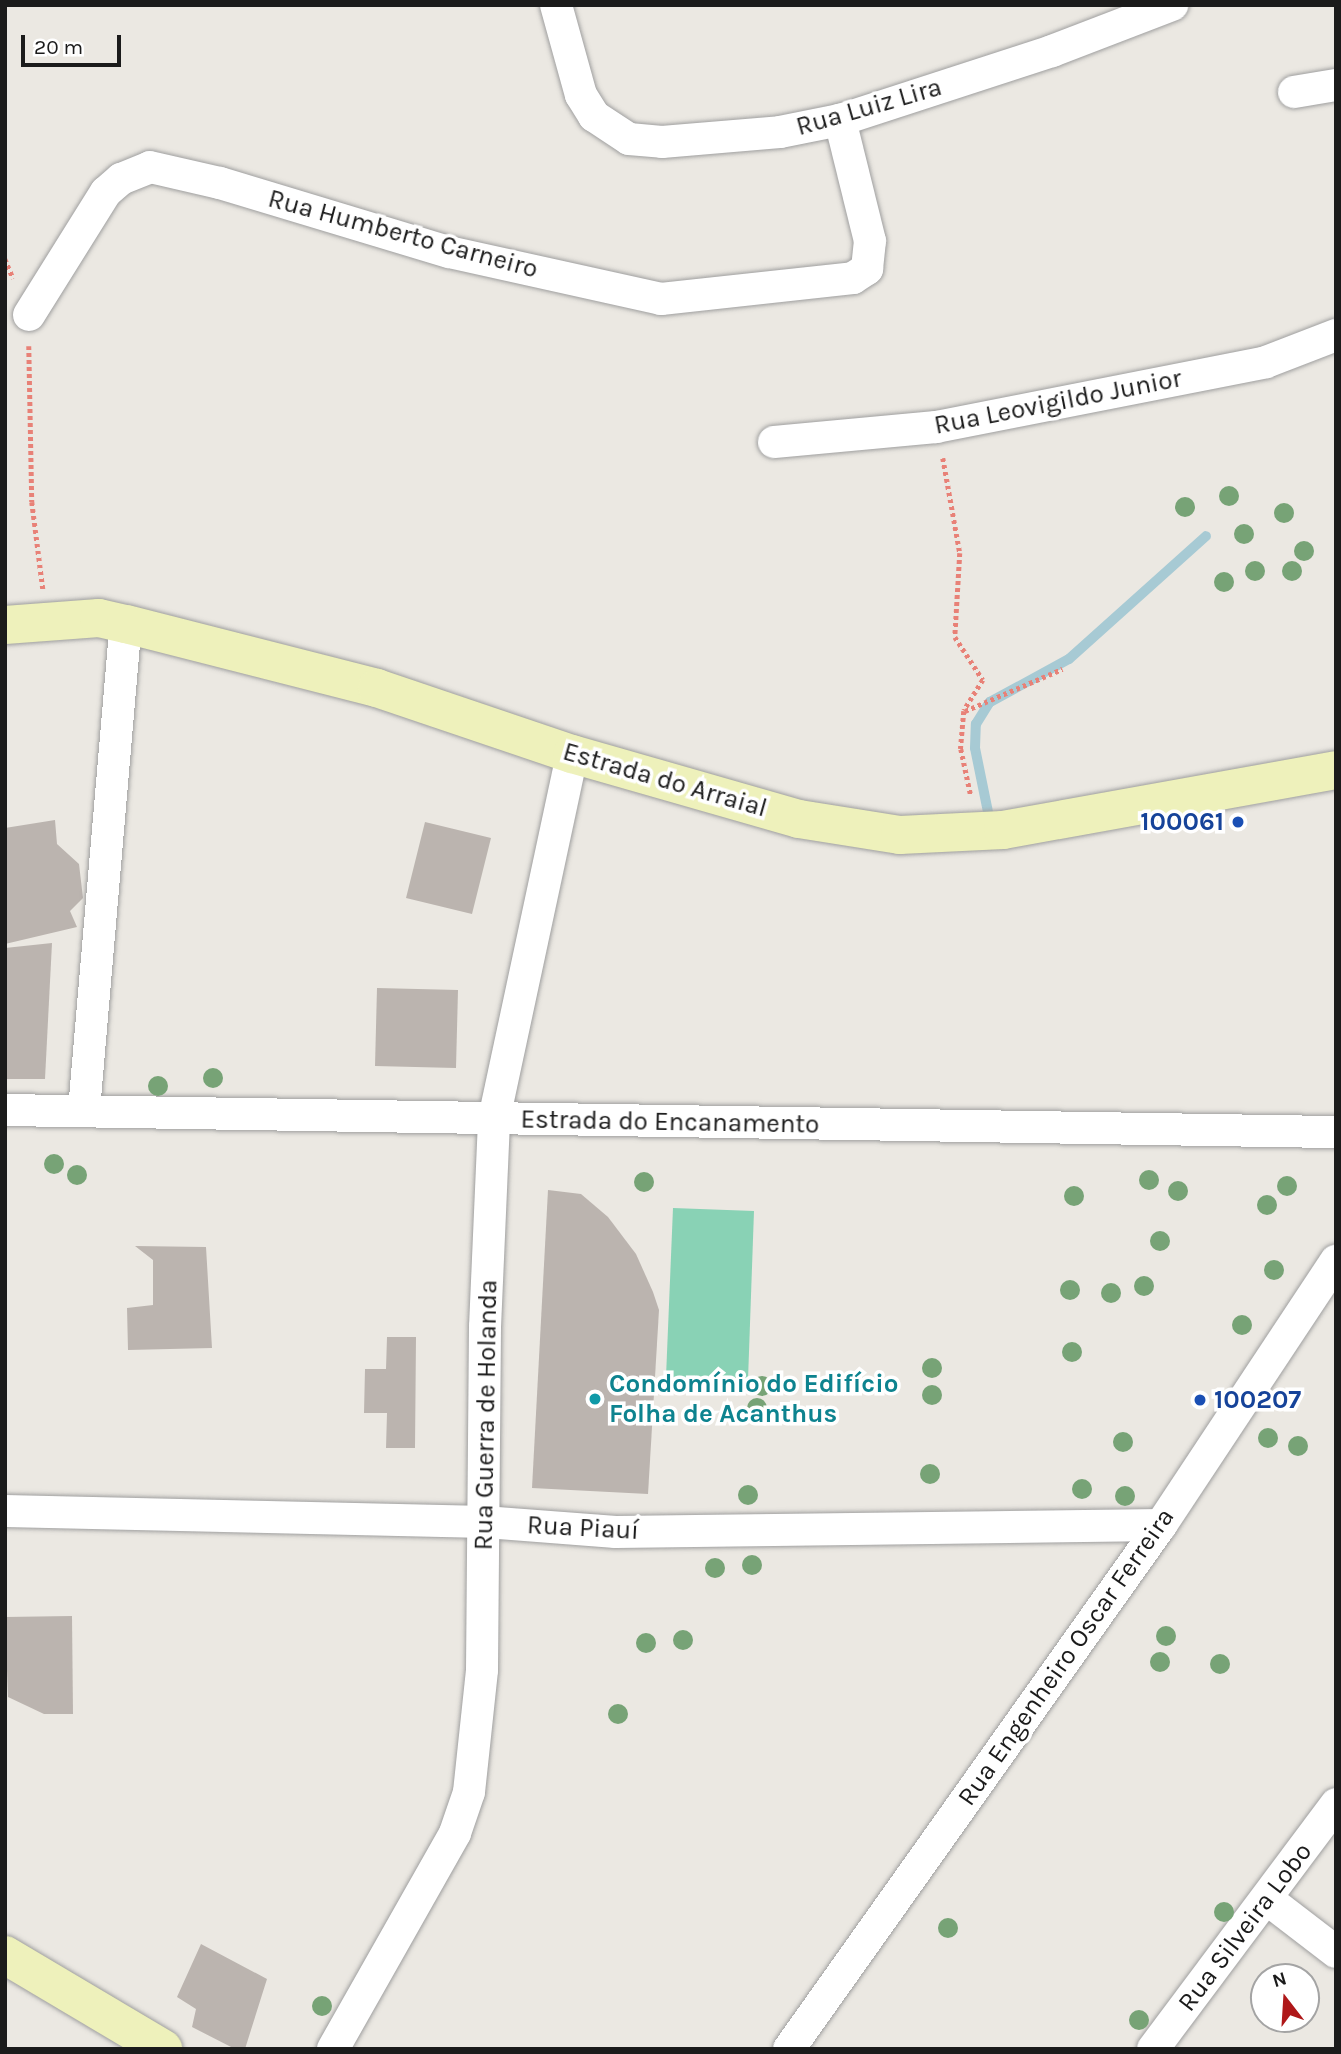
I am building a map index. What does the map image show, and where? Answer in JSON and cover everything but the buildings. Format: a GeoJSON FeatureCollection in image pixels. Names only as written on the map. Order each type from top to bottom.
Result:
{"type":"FeatureCollection","features":[{"type":"Feature","properties":{"kind":"main road","name":"Estrada do Arraial"},"geometry":{"type":"LineString","coordinates":[[5,625],[99,618],[126,624],[377,688],[572,754],[799,819],[900,835],[979,831],[1336,770]]}},
{"type":"Feature","properties":{"kind":"main road"},"geometry":{"type":"LineString","coordinates":[[5,1955],[163,2049]]}},
{"type":"Feature","properties":{"kind":"street","name":"Rua Luiz Lira"},"geometry":{"type":"LineString","coordinates":[[556,5],[581,96],[594,116],[629,139],[662,142],[767,133],[840,120],[1052,51],[1172,5]]}},
{"type":"Feature","properties":{"kind":"street"},"geometry":{"type":"LineString","coordinates":[[1294,92],[1336,85]]}},
{"type":"Feature","properties":{"kind":"street","name":"Rua Humberto Carneiro"},"geometry":{"type":"LineString","coordinates":[[29,315],[106,192],[121,179],[150,167],[220,183],[449,251],[661,299],[853,278],[867,269],[870,241],[840,120]]}},
{"type":"Feature","properties":{"kind":"street","name":"Rua Leovigildo Junior"},"geometry":{"type":"LineString","coordinates":[[774,442],[936,427],[1266,362],[1336,335]]}},
{"type":"Feature","properties":{"kind":"street"},"geometry":{"type":"LineString","coordinates":[[84,1110],[126,624]]}},
{"type":"Feature","properties":{"kind":"street","name":"Rua Guerra de Holanda"},"geometry":{"type":"LineString","coordinates":[[333,2049],[454,1833],[469,1793],[482,1670],[486,1522],[485,1327],[494,1119],[572,754]]}},
{"type":"Feature","properties":{"kind":"street","name":"Estrada do Encanamento"},"geometry":{"type":"LineString","coordinates":[[5,1110],[1336,1132]]}},
{"type":"Feature","properties":{"kind":"street","name":"Rua Engenheiro Oscar Ferreira"},"geometry":{"type":"LineString","coordinates":[[789,2049],[1161,1525],[1336,1261]]}},
{"type":"Feature","properties":{"kind":"street","name":"Rua Piauí"},"geometry":{"type":"LineString","coordinates":[[5,1511],[486,1522],[616,1532],[1161,1525]]}},
{"type":"Feature","properties":{"kind":"street","name":"Rua Silveira Lobo"},"geometry":{"type":"LineString","coordinates":[[1153,2049],[1336,1804]]}},
{"type":"Feature","properties":{"kind":"street"},"geometry":{"type":"LineString","coordinates":[[1267,1899],[1336,1952]]}},
{"type":"Feature","properties":{"kind":"path"},"geometry":{"type":"LineString","coordinates":[[5,259],[29,315],[32,502],[48,621]]}},
{"type":"Feature","properties":{"kind":"path"},"geometry":{"type":"LineString","coordinates":[[936,427],[960,553],[955,637],[983,680],[964,711],[961,749],[979,831]]}},
{"type":"Feature","properties":{"kind":"path"},"geometry":{"type":"LineString","coordinates":[[964,711],[1062,669]]}},
{"type":"Feature","properties":{"kind":"green space"},"geometry":{"type":"Polygon","coordinates":[[[673,1208],[754,1211],[748,1380],[666,1377],[673,1208]]]}},
{"type":"Feature","properties":{"kind":"waterway"},"geometry":{"type":"LineString","coordinates":[[988,812],[975,748],[976,724],[990,702],[1069,659],[1206,536]]}},
{"type":"Feature","properties":{"kind":"place","name":"100061"},"geometry":{"type":"Point","coordinates":[1238,822]}},
{"type":"Feature","properties":{"kind":"place","name":"Condomínio do Edifício Folha de Acanthus"},"geometry":{"type":"Point","coordinates":[595,1399]}},
{"type":"Feature","properties":{"kind":"place","name":"100207"},"geometry":{"type":"Point","coordinates":[1200,1400]}}]}
